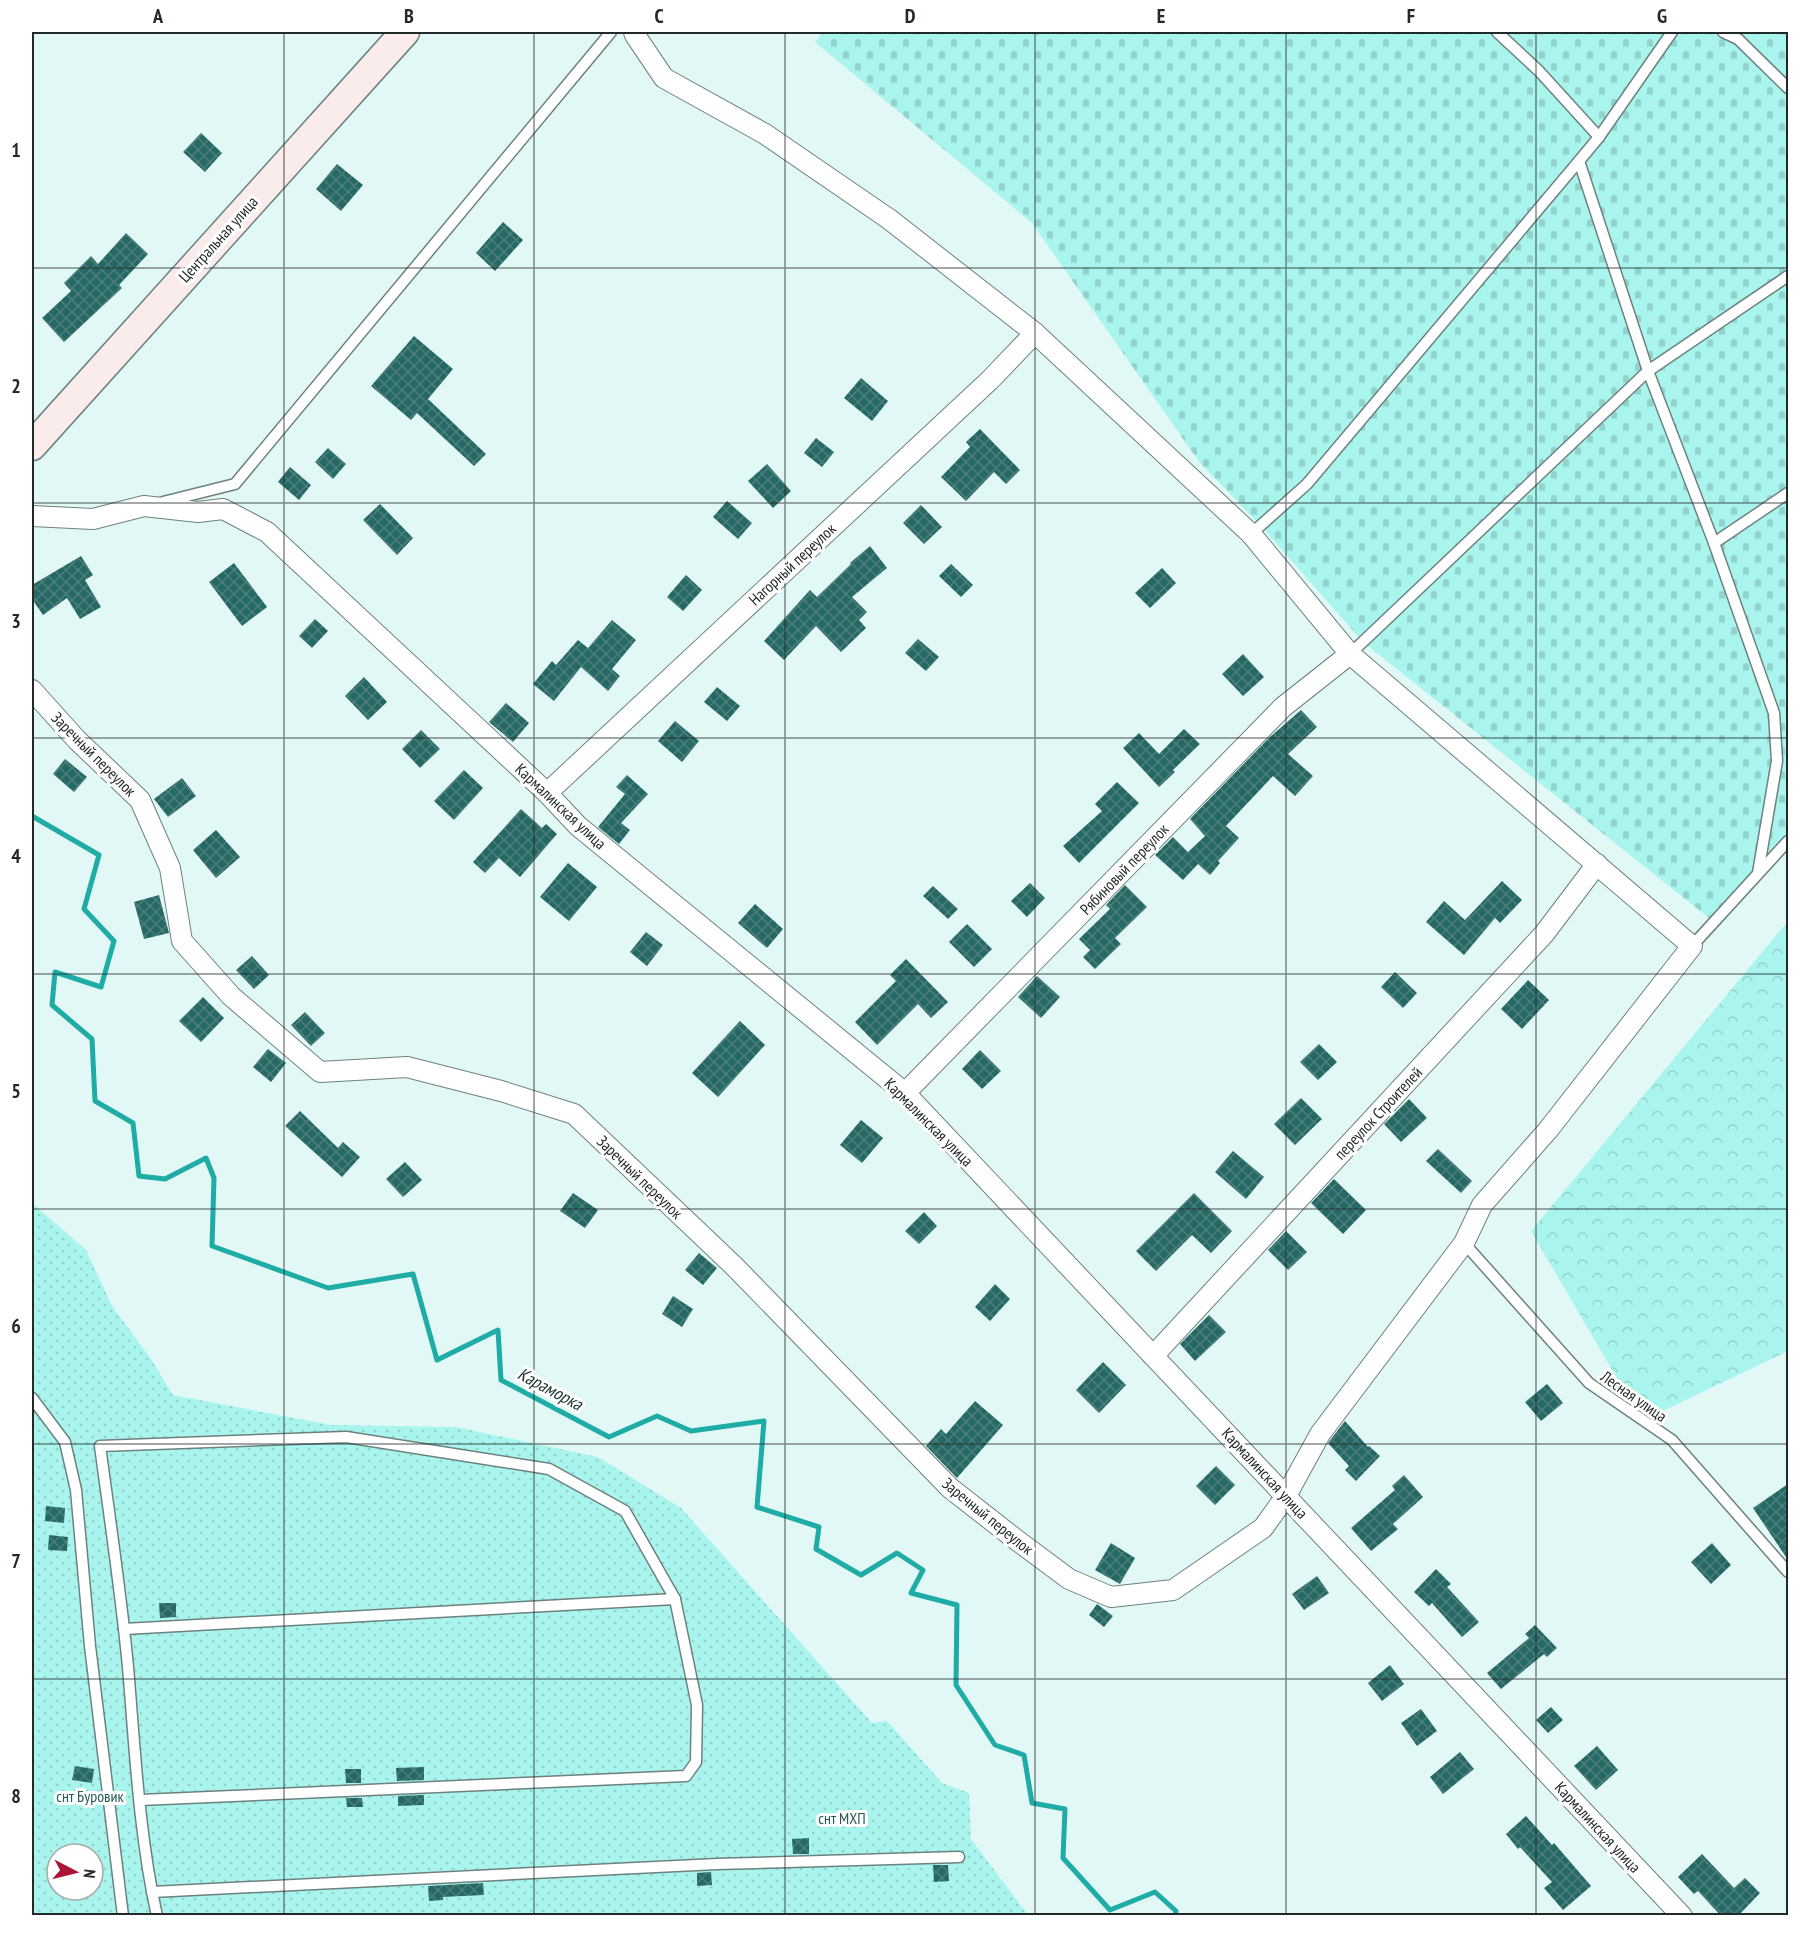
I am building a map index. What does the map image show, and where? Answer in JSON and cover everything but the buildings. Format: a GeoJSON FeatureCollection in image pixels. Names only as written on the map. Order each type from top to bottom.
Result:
{"type":"FeatureCollection","features":[{"type":"Feature","properties":{"kind":"street","name":"Центральная улица"},"geometry":{"type":"LineString","coordinates":[[32,446],[405,32]]}},
{"type":"Feature","properties":{"kind":"street"},"geometry":{"type":"LineString","coordinates":[[634,32],[664,78],[765,134],[889,219],[1035,333],[1251,534],[1350,654],[1692,946]]}},
{"type":"Feature","properties":{"kind":"street","name":"Нагорный переулок"},"geometry":{"type":"LineString","coordinates":[[547,793],[990,380],[1035,333]]}},
{"type":"Feature","properties":{"kind":"street","name":"Кармалинская улица"},"geometry":{"type":"LineString","coordinates":[[32,516],[93,519],[144,506],[198,512],[223,509],[267,532],[547,793],[578,826],[905,1093],[1682,1916]]}},
{"type":"Feature","properties":{"kind":"street","name":"Рябиновый переулок"},"geometry":{"type":"LineString","coordinates":[[905,1093],[1283,707],[1350,654]]}},
{"type":"Feature","properties":{"kind":"street","name":"Заречный переулок"},"geometry":{"type":"LineString","coordinates":[[32,690],[77,740],[140,800],[170,868],[182,941],[231,996],[320,1072],[407,1068],[501,1091],[574,1114],[734,1266],[950,1488],[1069,1579],[1111,1597],[1173,1590],[1263,1528],[1286,1496],[1320,1434],[1464,1243],[1482,1205],[1548,1130],[1692,946]]}},
{"type":"Feature","properties":{"kind":"street","name":"переулок Строителей"},"geometry":{"type":"LineString","coordinates":[[1153,1356],[1544,934],[1597,864]]}},
{"type":"Feature","properties":{"kind":"lane"},"geometry":{"type":"LineString","coordinates":[[144,506],[235,484],[611,32]]}},
{"type":"Feature","properties":{"kind":"lane"},"geometry":{"type":"LineString","coordinates":[[1497,32],[1539,71],[1599,137]]}},
{"type":"Feature","properties":{"kind":"lane"},"geometry":{"type":"LineString","coordinates":[[1251,534],[1307,484],[1579,161],[1599,137],[1672,32]]}},
{"type":"Feature","properties":{"kind":"lane"},"geometry":{"type":"LineString","coordinates":[[1723,32],[1738,39],[1788,88]]}},
{"type":"Feature","properties":{"kind":"lane"},"geometry":{"type":"LineString","coordinates":[[1579,161],[1648,371],[1714,543],[1774,713],[1778,761],[1758,873]]}},
{"type":"Feature","properties":{"kind":"lane"},"geometry":{"type":"LineString","coordinates":[[1350,654],[1648,371],[1788,276]]}},
{"type":"Feature","properties":{"kind":"lane"},"geometry":{"type":"LineString","coordinates":[[1714,543],[1788,493]]}},
{"type":"Feature","properties":{"kind":"lane"},"geometry":{"type":"LineString","coordinates":[[1692,946],[1788,841]]}},
{"type":"Feature","properties":{"kind":"lane","name":"Лесная улица"},"geometry":{"type":"LineString","coordinates":[[1464,1243],[1588,1383],[1672,1440],[1788,1572]]}},
{"type":"Feature","properties":{"kind":"lane"},"geometry":{"type":"LineString","coordinates":[[32,1398],[65,1442],[76,1490],[90,1646],[123,1916]]}},
{"type":"Feature","properties":{"kind":"lane"},"geometry":{"type":"LineString","coordinates":[[140,1800],[686,1776],[696,1762],[697,1705],[675,1599],[626,1510],[549,1469],[346,1437],[100,1446],[124,1629],[140,1800],[152,1892],[158,1916]]}},
{"type":"Feature","properties":{"kind":"lane"},"geometry":{"type":"LineString","coordinates":[[124,1629],[675,1599]]}},
{"type":"Feature","properties":{"kind":"lane"},"geometry":{"type":"LineString","coordinates":[[152,1892],[706,1865],[959,1857]]}},
{"type":"Feature","properties":{"kind":"green space"},"geometry":{"type":"Polygon","coordinates":[[[823,32],[1788,32],[1788,840],[1714,922],[1363,642],[1261,526],[1200,463],[1032,223],[815,42],[823,32]]]}},
{"type":"Feature","properties":{"kind":"green space"},"geometry":{"type":"Polygon","coordinates":[[[1788,921],[1788,1351],[1642,1421],[1531,1231],[1788,921]]]}},
{"type":"Feature","properties":{"kind":"green space"},"geometry":{"type":"Polygon","coordinates":[[[32,1203],[86,1250],[112,1306],[151,1359],[173,1395],[331,1425],[456,1427],[598,1457],[681,1508],[872,1723],[887,1721],[942,1783],[969,1793],[971,1839],[1028,1915],[32,1915],[32,1203]]]}},
{"type":"Feature","properties":{"kind":"waterway","name":"Караморка"},"geometry":{"type":"LineString","coordinates":[[32,816],[99,855],[84,909],[114,941],[101,987],[55,972],[52,1005],[92,1039],[95,1101],[133,1123],[139,1176],[165,1179],[206,1158],[214,1178],[212,1246],[328,1288],[413,1274],[437,1360],[498,1330],[501,1380],[609,1437],[657,1416],[691,1431],[764,1421],[757,1507],[819,1527],[816,1549],[861,1575],[897,1553],[923,1570],[911,1593],[957,1605],[956,1685],[995,1745],[1024,1755],[1032,1803],[1065,1809],[1063,1858],[1110,1910],[1155,1892],[1176,1911],[1175,1916]]}},
{"type":"Feature","properties":{"kind":"park label","name":"снт Буровик"},"geometry":{"type":"Point","coordinates":[90,1796]}},
{"type":"Feature","properties":{"kind":"park label","name":"снт МХП"},"geometry":{"type":"Point","coordinates":[842,1818]}}]}
